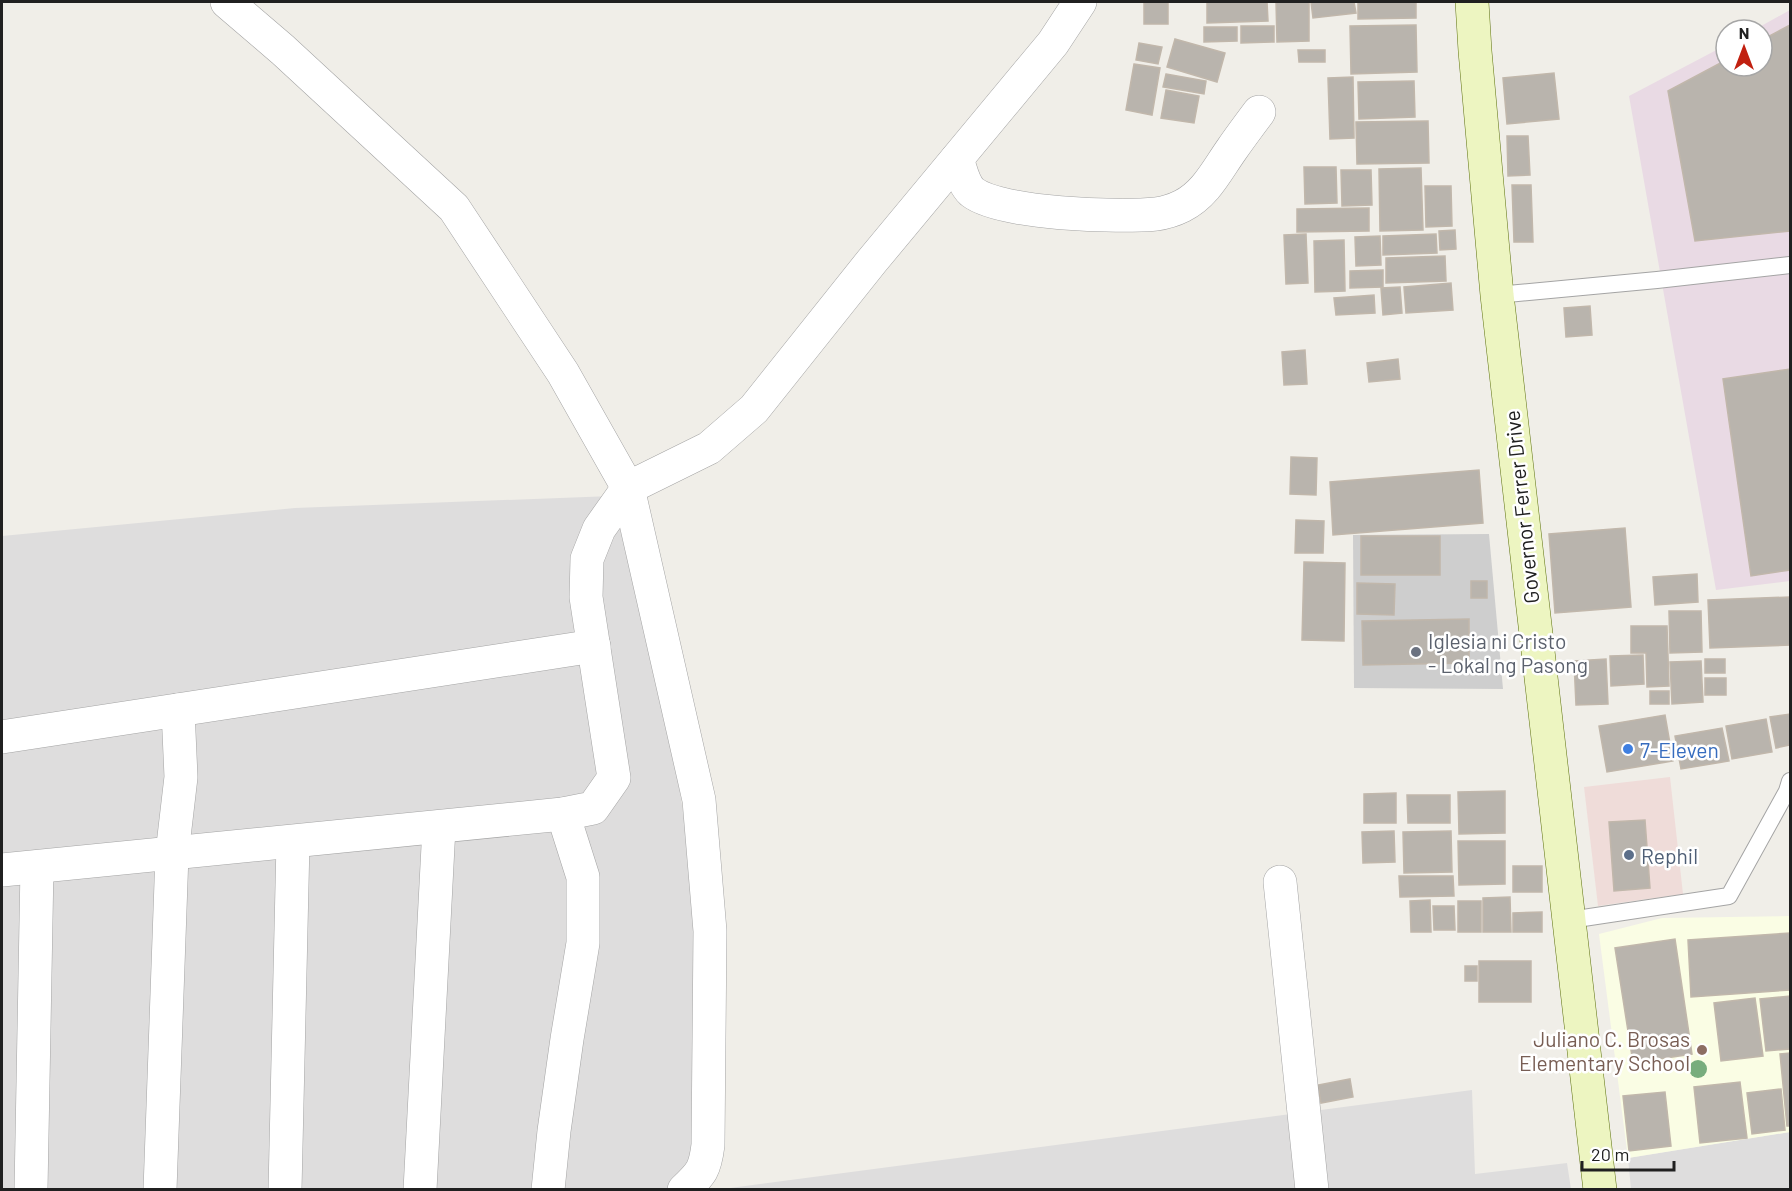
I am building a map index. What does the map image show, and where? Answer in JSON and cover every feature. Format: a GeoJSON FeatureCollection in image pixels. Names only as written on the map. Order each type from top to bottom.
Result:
{"type":"FeatureCollection","features":[{"type":"Feature","properties":{"kind":"main road","name":"Governor Ferrer Drive"},"geometry":{"type":"LineString","coordinates":[[1472,2],[1497,295],[1599,1189]]}},
{"type":"Feature","properties":{"kind":"street"},"geometry":{"type":"LineString","coordinates":[[228,2],[454,208],[563,374],[628,488],[699,800],[710,931],[708,1145],[706,1161],[700,1174],[684,1190]]}},
{"type":"Feature","properties":{"kind":"street"},"geometry":{"type":"LineString","coordinates":[[2,870],[563,814],[593,808],[614,778],[586,597],[587,559],[599,529],[628,488],[709,448],[754,409],[872,261],[1053,43],[1080,2]]}},
{"type":"Feature","properties":{"kind":"street"},"geometry":{"type":"LineString","coordinates":[[957,159],[971,191],[1002,205],[1040,211],[1116,215],[1158,214],[1183,206],[1208,186],[1259,112]]}},
{"type":"Feature","properties":{"kind":"street"},"geometry":{"type":"LineString","coordinates":[[2,737],[594,646]]}},
{"type":"Feature","properties":{"kind":"street"},"geometry":{"type":"LineString","coordinates":[[160,1190],[172,854],[181,777],[178,710]]}},
{"type":"Feature","properties":{"kind":"street"},"geometry":{"type":"LineString","coordinates":[[548,1190],[567,1039],[583,943],[583,877],[563,814]]}},
{"type":"Feature","properties":{"kind":"street"},"geometry":{"type":"LineString","coordinates":[[420,1190],[439,827]]}},
{"type":"Feature","properties":{"kind":"street"},"geometry":{"type":"LineString","coordinates":[[285,1190],[293,842]]}},
{"type":"Feature","properties":{"kind":"street"},"geometry":{"type":"LineString","coordinates":[[31,1190],[37,867]]}},
{"type":"Feature","properties":{"kind":"street"},"geometry":{"type":"LineString","coordinates":[[1280,882],[1312,1190]]}},
{"type":"Feature","properties":{"kind":"lane"},"geometry":{"type":"LineString","coordinates":[[1497,295],[1791,265]]}},
{"type":"Feature","properties":{"kind":"lane"},"geometry":{"type":"LineString","coordinates":[[1570,920],[1729,896],[1791,781]]}},
{"type":"Feature","properties":{"kind":"shaded area"},"geometry":{"type":"Polygon","coordinates":[[[1790,10],[1790,581],[1716,590],[1629,96],[1714,51],[1714,78],[1774,78],[1774,19],[1790,10]]]}},
{"type":"Feature","properties":{"kind":"shaded area"},"geometry":{"type":"Polygon","coordinates":[[[612,496],[672,741],[691,863],[698,931],[699,1189],[2,1190],[2,536],[295,508],[612,496]]]}},
{"type":"Feature","properties":{"kind":"shaded area"},"geometry":{"type":"Polygon","coordinates":[[[1489,534],[1503,689],[1354,688],[1353,535],[1489,534]]]}},
{"type":"Feature","properties":{"kind":"shaded area"},"geometry":{"type":"Polygon","coordinates":[[[1670,777],[1683,894],[1598,906],[1584,787],[1670,777]]]}},
{"type":"Feature","properties":{"kind":"shaded area","name":"Juliano C. Brosas Elementary School"},"geometry":{"type":"Polygon","coordinates":[[[1790,916],[1790,1132],[1628,1158],[1599,934],[1662,918],[1790,916]]]}},
{"type":"Feature","properties":{"kind":"shaded area"},"geometry":{"type":"Polygon","coordinates":[[[1472,1090],[1475,1174],[1567,1163],[1571,1189],[715,1190],[1472,1090]]]}},
{"type":"Feature","properties":{"kind":"shaded area"},"geometry":{"type":"Polygon","coordinates":[[[1790,1132],[1790,1189],[1631,1189],[1628,1158],[1790,1132]]]}},
{"type":"Feature","properties":{"kind":"building"},"geometry":{"type":"Polygon","coordinates":[[[1144,2],[1168,2],[1168,24],[1144,24],[1144,2]]]}},
{"type":"Feature","properties":{"kind":"building"},"geometry":{"type":"Polygon","coordinates":[[[1207,2],[1267,2],[1268,21],[1207,23],[1207,2]]]}},
{"type":"Feature","properties":{"kind":"building"},"geometry":{"type":"Polygon","coordinates":[[[1276,2],[1309,2],[1309,41],[1277,42],[1276,2]]]}},
{"type":"Feature","properties":{"kind":"building"},"geometry":{"type":"Polygon","coordinates":[[[1311,2],[1354,2],[1356,13],[1313,18],[1311,2]]]}},
{"type":"Feature","properties":{"kind":"building"},"geometry":{"type":"Polygon","coordinates":[[[1358,2],[1416,2],[1416,18],[1358,19],[1358,2]]]}},
{"type":"Feature","properties":{"kind":"building"},"geometry":{"type":"Polygon","coordinates":[[[1416,25],[1417,72],[1351,74],[1350,26],[1416,25]]]}},
{"type":"Feature","properties":{"kind":"building"},"geometry":{"type":"Polygon","coordinates":[[[1790,25],[1790,231],[1695,241],[1668,91],[1714,66],[1714,78],[1774,78],[1774,34],[1790,25]]]}},
{"type":"Feature","properties":{"kind":"building"},"geometry":{"type":"Polygon","coordinates":[[[1241,26],[1274,26],[1274,42],[1241,43],[1241,26]]]}},
{"type":"Feature","properties":{"kind":"building"},"geometry":{"type":"Polygon","coordinates":[[[1204,27],[1237,27],[1237,41],[1204,42],[1204,27]]]}},
{"type":"Feature","properties":{"kind":"building"},"geometry":{"type":"Polygon","coordinates":[[[1175,39],[1225,53],[1217,82],[1167,67],[1175,39]]]}},
{"type":"Feature","properties":{"kind":"building"},"geometry":{"type":"Polygon","coordinates":[[[1139,43],[1162,47],[1158,64],[1136,60],[1139,43]]]}},
{"type":"Feature","properties":{"kind":"building"},"geometry":{"type":"Polygon","coordinates":[[[1298,50],[1325,50],[1325,62],[1299,62],[1298,50]]]}},
{"type":"Feature","properties":{"kind":"building"},"geometry":{"type":"Polygon","coordinates":[[[1134,64],[1160,68],[1152,115],[1126,110],[1134,64]]]}},
{"type":"Feature","properties":{"kind":"building"},"geometry":{"type":"Polygon","coordinates":[[[1554,73],[1559,119],[1507,124],[1503,78],[1554,73]]]}},
{"type":"Feature","properties":{"kind":"building"},"geometry":{"type":"Polygon","coordinates":[[[1166,74],[1206,81],[1204,94],[1163,87],[1166,74]]]}},
{"type":"Feature","properties":{"kind":"building"},"geometry":{"type":"Polygon","coordinates":[[[1353,77],[1354,138],[1330,139],[1328,78],[1353,77]]]}},
{"type":"Feature","properties":{"kind":"building"},"geometry":{"type":"Polygon","coordinates":[[[1414,81],[1415,117],[1359,119],[1358,82],[1414,81]]]}},
{"type":"Feature","properties":{"kind":"building"},"geometry":{"type":"Polygon","coordinates":[[[1166,90],[1199,96],[1194,123],[1161,118],[1166,90]]]}},
{"type":"Feature","properties":{"kind":"building"},"geometry":{"type":"Polygon","coordinates":[[[1428,121],[1429,163],[1357,164],[1356,122],[1428,121]]]}},
{"type":"Feature","properties":{"kind":"building"},"geometry":{"type":"Polygon","coordinates":[[[1507,136],[1528,136],[1530,175],[1508,176],[1507,136]]]}},
{"type":"Feature","properties":{"kind":"building"},"geometry":{"type":"Polygon","coordinates":[[[1304,167],[1336,167],[1337,203],[1305,204],[1304,167]]]}},
{"type":"Feature","properties":{"kind":"building"},"geometry":{"type":"Polygon","coordinates":[[[1421,168],[1423,230],[1380,231],[1379,169],[1421,168]]]}},
{"type":"Feature","properties":{"kind":"building"},"geometry":{"type":"Polygon","coordinates":[[[1341,170],[1371,170],[1372,205],[1342,206],[1341,170]]]}},
{"type":"Feature","properties":{"kind":"building"},"geometry":{"type":"Polygon","coordinates":[[[1512,185],[1531,185],[1533,242],[1514,242],[1512,185]]]}},
{"type":"Feature","properties":{"kind":"building"},"geometry":{"type":"Polygon","coordinates":[[[1425,186],[1451,186],[1452,226],[1426,227],[1425,186]]]}},
{"type":"Feature","properties":{"kind":"building"},"geometry":{"type":"Polygon","coordinates":[[[1369,208],[1369,231],[1297,232],[1297,209],[1369,208]]]}},
{"type":"Feature","properties":{"kind":"building"},"geometry":{"type":"Polygon","coordinates":[[[1455,230],[1456,249],[1440,250],[1439,231],[1455,230]]]}},
{"type":"Feature","properties":{"kind":"building"},"geometry":{"type":"Polygon","coordinates":[[[1306,234],[1308,283],[1286,284],[1284,235],[1306,234]]]}},
{"type":"Feature","properties":{"kind":"building"},"geometry":{"type":"Polygon","coordinates":[[[1436,234],[1437,253],[1383,255],[1383,236],[1436,234]]]}},
{"type":"Feature","properties":{"kind":"building"},"geometry":{"type":"Polygon","coordinates":[[[1380,236],[1381,265],[1356,266],[1355,237],[1380,236]]]}},
{"type":"Feature","properties":{"kind":"building"},"geometry":{"type":"Polygon","coordinates":[[[1344,240],[1345,291],[1315,292],[1314,241],[1344,240]]]}},
{"type":"Feature","properties":{"kind":"building"},"geometry":{"type":"Polygon","coordinates":[[[1445,256],[1446,281],[1386,283],[1386,258],[1445,256]]]}},
{"type":"Feature","properties":{"kind":"building"},"geometry":{"type":"Polygon","coordinates":[[[1383,270],[1383,287],[1350,288],[1350,271],[1383,270]]]}},
{"type":"Feature","properties":{"kind":"building"},"geometry":{"type":"Polygon","coordinates":[[[1451,283],[1453,310],[1406,313],[1404,287],[1451,283]]]}},
{"type":"Feature","properties":{"kind":"building"},"geometry":{"type":"Polygon","coordinates":[[[1400,287],[1402,313],[1383,315],[1381,288],[1400,287]]]}},
{"type":"Feature","properties":{"kind":"building"},"geometry":{"type":"Polygon","coordinates":[[[1374,295],[1375,313],[1336,315],[1334,298],[1374,295]]]}},
{"type":"Feature","properties":{"kind":"building"},"geometry":{"type":"Polygon","coordinates":[[[1590,306],[1592,335],[1566,337],[1564,308],[1590,306]]]}},
{"type":"Feature","properties":{"kind":"building"},"geometry":{"type":"Polygon","coordinates":[[[1305,350],[1307,384],[1284,385],[1282,352],[1305,350]]]}},
{"type":"Feature","properties":{"kind":"building"},"geometry":{"type":"Polygon","coordinates":[[[1398,359],[1400,379],[1369,382],[1367,363],[1398,359]]]}},
{"type":"Feature","properties":{"kind":"building"},"geometry":{"type":"Polygon","coordinates":[[[1790,369],[1790,570],[1751,576],[1723,379],[1790,369]]]}},
{"type":"Feature","properties":{"kind":"building"},"geometry":{"type":"Polygon","coordinates":[[[1291,457],[1317,458],[1316,495],[1290,494],[1291,457]]]}},
{"type":"Feature","properties":{"kind":"building"},"geometry":{"type":"Polygon","coordinates":[[[1479,470],[1483,523],[1333,535],[1330,482],[1479,470]]]}},
{"type":"Feature","properties":{"kind":"building"},"geometry":{"type":"Polygon","coordinates":[[[1296,520],[1324,521],[1323,553],[1295,553],[1296,520]]]}},
{"type":"Feature","properties":{"kind":"building"},"geometry":{"type":"Polygon","coordinates":[[[1625,528],[1631,607],[1555,613],[1549,534],[1625,528]]]}},
{"type":"Feature","properties":{"kind":"building"},"geometry":{"type":"Polygon","coordinates":[[[1361,536],[1440,536],[1440,575],[1361,575],[1361,536]]]}},
{"type":"Feature","properties":{"kind":"building"},"geometry":{"type":"Polygon","coordinates":[[[1304,562],[1345,563],[1344,641],[1302,640],[1304,562]]]}},
{"type":"Feature","properties":{"kind":"building"},"geometry":{"type":"Polygon","coordinates":[[[1697,574],[1698,602],[1655,605],[1653,577],[1697,574]]]}},
{"type":"Feature","properties":{"kind":"building"},"geometry":{"type":"Polygon","coordinates":[[[1471,581],[1487,581],[1487,598],[1471,598],[1471,581]]]}},
{"type":"Feature","properties":{"kind":"building"},"geometry":{"type":"Polygon","coordinates":[[[1357,583],[1395,584],[1394,615],[1357,614],[1357,583]]]}},
{"type":"Feature","properties":{"kind":"building"},"geometry":{"type":"Polygon","coordinates":[[[1790,597],[1790,645],[1710,648],[1708,600],[1790,597]]]}},
{"type":"Feature","properties":{"kind":"building"},"geometry":{"type":"Polygon","coordinates":[[[1669,611],[1701,611],[1702,652],[1670,653],[1669,611]]]}},
{"type":"Feature","properties":{"kind":"building","name":"Iglesia ni Cristo - Lokal ng Pasong"},"geometry":{"type":"Polygon","coordinates":[[[1469,619],[1469,663],[1363,665],[1362,621],[1469,619]]]}},
{"type":"Feature","properties":{"kind":"building"},"geometry":{"type":"Polygon","coordinates":[[[1631,626],[1667,626],[1669,686],[1647,687],[1646,653],[1631,653],[1631,626]]]}},
{"type":"Feature","properties":{"kind":"building"},"geometry":{"type":"Polygon","coordinates":[[[1643,655],[1644,684],[1611,686],[1610,656],[1643,655]]]}},
{"type":"Feature","properties":{"kind":"building"},"geometry":{"type":"Polygon","coordinates":[[[1606,659],[1608,704],[1576,705],[1574,661],[1606,659]]]}},
{"type":"Feature","properties":{"kind":"building"},"geometry":{"type":"Polygon","coordinates":[[[1705,659],[1725,659],[1725,673],[1705,673],[1705,659]]]}},
{"type":"Feature","properties":{"kind":"building"},"geometry":{"type":"Polygon","coordinates":[[[1701,661],[1703,702],[1672,704],[1670,662],[1701,661]]]}},
{"type":"Feature","properties":{"kind":"building"},"geometry":{"type":"Polygon","coordinates":[[[1705,678],[1726,678],[1726,695],[1705,695],[1705,678]]]}},
{"type":"Feature","properties":{"kind":"building"},"geometry":{"type":"Polygon","coordinates":[[[1650,691],[1669,691],[1669,704],[1650,704],[1650,691]]]}},
{"type":"Feature","properties":{"kind":"building"},"geometry":{"type":"Polygon","coordinates":[[[1790,714],[1790,745],[1776,748],[1770,717],[1790,714]]]}},
{"type":"Feature","properties":{"kind":"building"},"geometry":{"type":"Polygon","coordinates":[[[1665,715],[1673,761],[1607,772],[1599,726],[1665,715]]]}},
{"type":"Feature","properties":{"kind":"building"},"geometry":{"type":"Polygon","coordinates":[[[1766,719],[1772,752],[1732,759],[1726,726],[1766,719]]]}},
{"type":"Feature","properties":{"kind":"building"},"geometry":{"type":"Polygon","coordinates":[[[1722,728],[1729,761],[1681,769],[1675,736],[1722,728]]]}},
{"type":"Feature","properties":{"kind":"building"},"geometry":{"type":"Polygon","coordinates":[[[1505,791],[1505,833],[1459,834],[1458,792],[1505,791]]]}},
{"type":"Feature","properties":{"kind":"building"},"geometry":{"type":"Polygon","coordinates":[[[1396,793],[1396,823],[1364,823],[1364,794],[1396,793]]]}},
{"type":"Feature","properties":{"kind":"building"},"geometry":{"type":"Polygon","coordinates":[[[1407,795],[1450,795],[1450,823],[1408,823],[1407,795]]]}},
{"type":"Feature","properties":{"kind":"building","name":"Rephil"},"geometry":{"type":"Polygon","coordinates":[[[1645,820],[1650,888],[1614,891],[1609,822],[1645,820]]]}},
{"type":"Feature","properties":{"kind":"building"},"geometry":{"type":"Polygon","coordinates":[[[1394,831],[1395,862],[1363,863],[1362,832],[1394,831]]]}},
{"type":"Feature","properties":{"kind":"building"},"geometry":{"type":"Polygon","coordinates":[[[1451,831],[1452,872],[1404,873],[1403,832],[1451,831]]]}},
{"type":"Feature","properties":{"kind":"building"},"geometry":{"type":"Polygon","coordinates":[[[1458,841],[1505,841],[1505,884],[1459,885],[1458,841]]]}},
{"type":"Feature","properties":{"kind":"building"},"geometry":{"type":"Polygon","coordinates":[[[1513,866],[1542,866],[1542,892],[1513,892],[1513,866]]]}},
{"type":"Feature","properties":{"kind":"building"},"geometry":{"type":"Polygon","coordinates":[[[1399,876],[1453,876],[1454,896],[1400,897],[1399,876]]]}},
{"type":"Feature","properties":{"kind":"building"},"geometry":{"type":"Polygon","coordinates":[[[1510,897],[1511,932],[1483,932],[1483,898],[1510,897]]]}},
{"type":"Feature","properties":{"kind":"building"},"geometry":{"type":"Polygon","coordinates":[[[1430,900],[1431,932],[1411,932],[1410,901],[1430,900]]]}},
{"type":"Feature","properties":{"kind":"building"},"geometry":{"type":"Polygon","coordinates":[[[1458,901],[1481,901],[1481,932],[1458,932],[1458,901]]]}},
{"type":"Feature","properties":{"kind":"building"},"geometry":{"type":"Polygon","coordinates":[[[1433,906],[1454,906],[1455,930],[1434,930],[1433,906]]]}},
{"type":"Feature","properties":{"kind":"building"},"geometry":{"type":"Polygon","coordinates":[[[1542,912],[1542,932],[1513,932],[1513,913],[1542,912]]]}},
{"type":"Feature","properties":{"kind":"building"},"geometry":{"type":"Polygon","coordinates":[[[1790,933],[1790,990],[1691,997],[1688,940],[1790,933]]]}},
{"type":"Feature","properties":{"kind":"building"},"geometry":{"type":"Polygon","coordinates":[[[1675,939],[1692,1054],[1633,1063],[1615,948],[1675,939]]]}},
{"type":"Feature","properties":{"kind":"building"},"geometry":{"type":"Polygon","coordinates":[[[1479,961],[1531,961],[1531,1002],[1479,1002],[1479,961]]]}},
{"type":"Feature","properties":{"kind":"building"},"geometry":{"type":"Polygon","coordinates":[[[1465,966],[1477,966],[1477,981],[1465,981],[1465,966]]]}},
{"type":"Feature","properties":{"kind":"building"},"geometry":{"type":"Polygon","coordinates":[[[1790,996],[1790,1049],[1766,1051],[1760,999],[1790,996]]]}},
{"type":"Feature","properties":{"kind":"building"},"geometry":{"type":"Polygon","coordinates":[[[1755,998],[1763,1056],[1721,1061],[1714,1003],[1755,998]]]}},
{"type":"Feature","properties":{"kind":"building"},"geometry":{"type":"Polygon","coordinates":[[[1790,1053],[1790,1126],[1787,1126],[1780,1054],[1790,1053]]]}},
{"type":"Feature","properties":{"kind":"building"},"geometry":{"type":"Polygon","coordinates":[[[1350,1079],[1353,1097],[1321,1103],[1318,1085],[1350,1079]]]}},
{"type":"Feature","properties":{"kind":"building"},"geometry":{"type":"Polygon","coordinates":[[[1740,1082],[1747,1138],[1700,1143],[1694,1087],[1740,1082]]]}},
{"type":"Feature","properties":{"kind":"building"},"geometry":{"type":"Polygon","coordinates":[[[1781,1089],[1785,1130],[1752,1134],[1747,1093],[1781,1089]]]}},
{"type":"Feature","properties":{"kind":"building"},"geometry":{"type":"Polygon","coordinates":[[[1665,1092],[1671,1146],[1629,1151],[1623,1096],[1665,1092]]]}},
{"type":"Feature","properties":{"kind":"place","name":"Iglesia ni Cristo - Lokal ng Pasong"},"geometry":{"type":"Point","coordinates":[1416,652]}},
{"type":"Feature","properties":{"kind":"place","name":"7-Eleven"},"geometry":{"type":"Point","coordinates":[1628,749]}},
{"type":"Feature","properties":{"kind":"place","name":"Rephil"},"geometry":{"type":"Point","coordinates":[1629,855]}},
{"type":"Feature","properties":{"kind":"place","name":"Juliano C. Brosas Elementary School"},"geometry":{"type":"Point","coordinates":[1702,1050]}}]}
